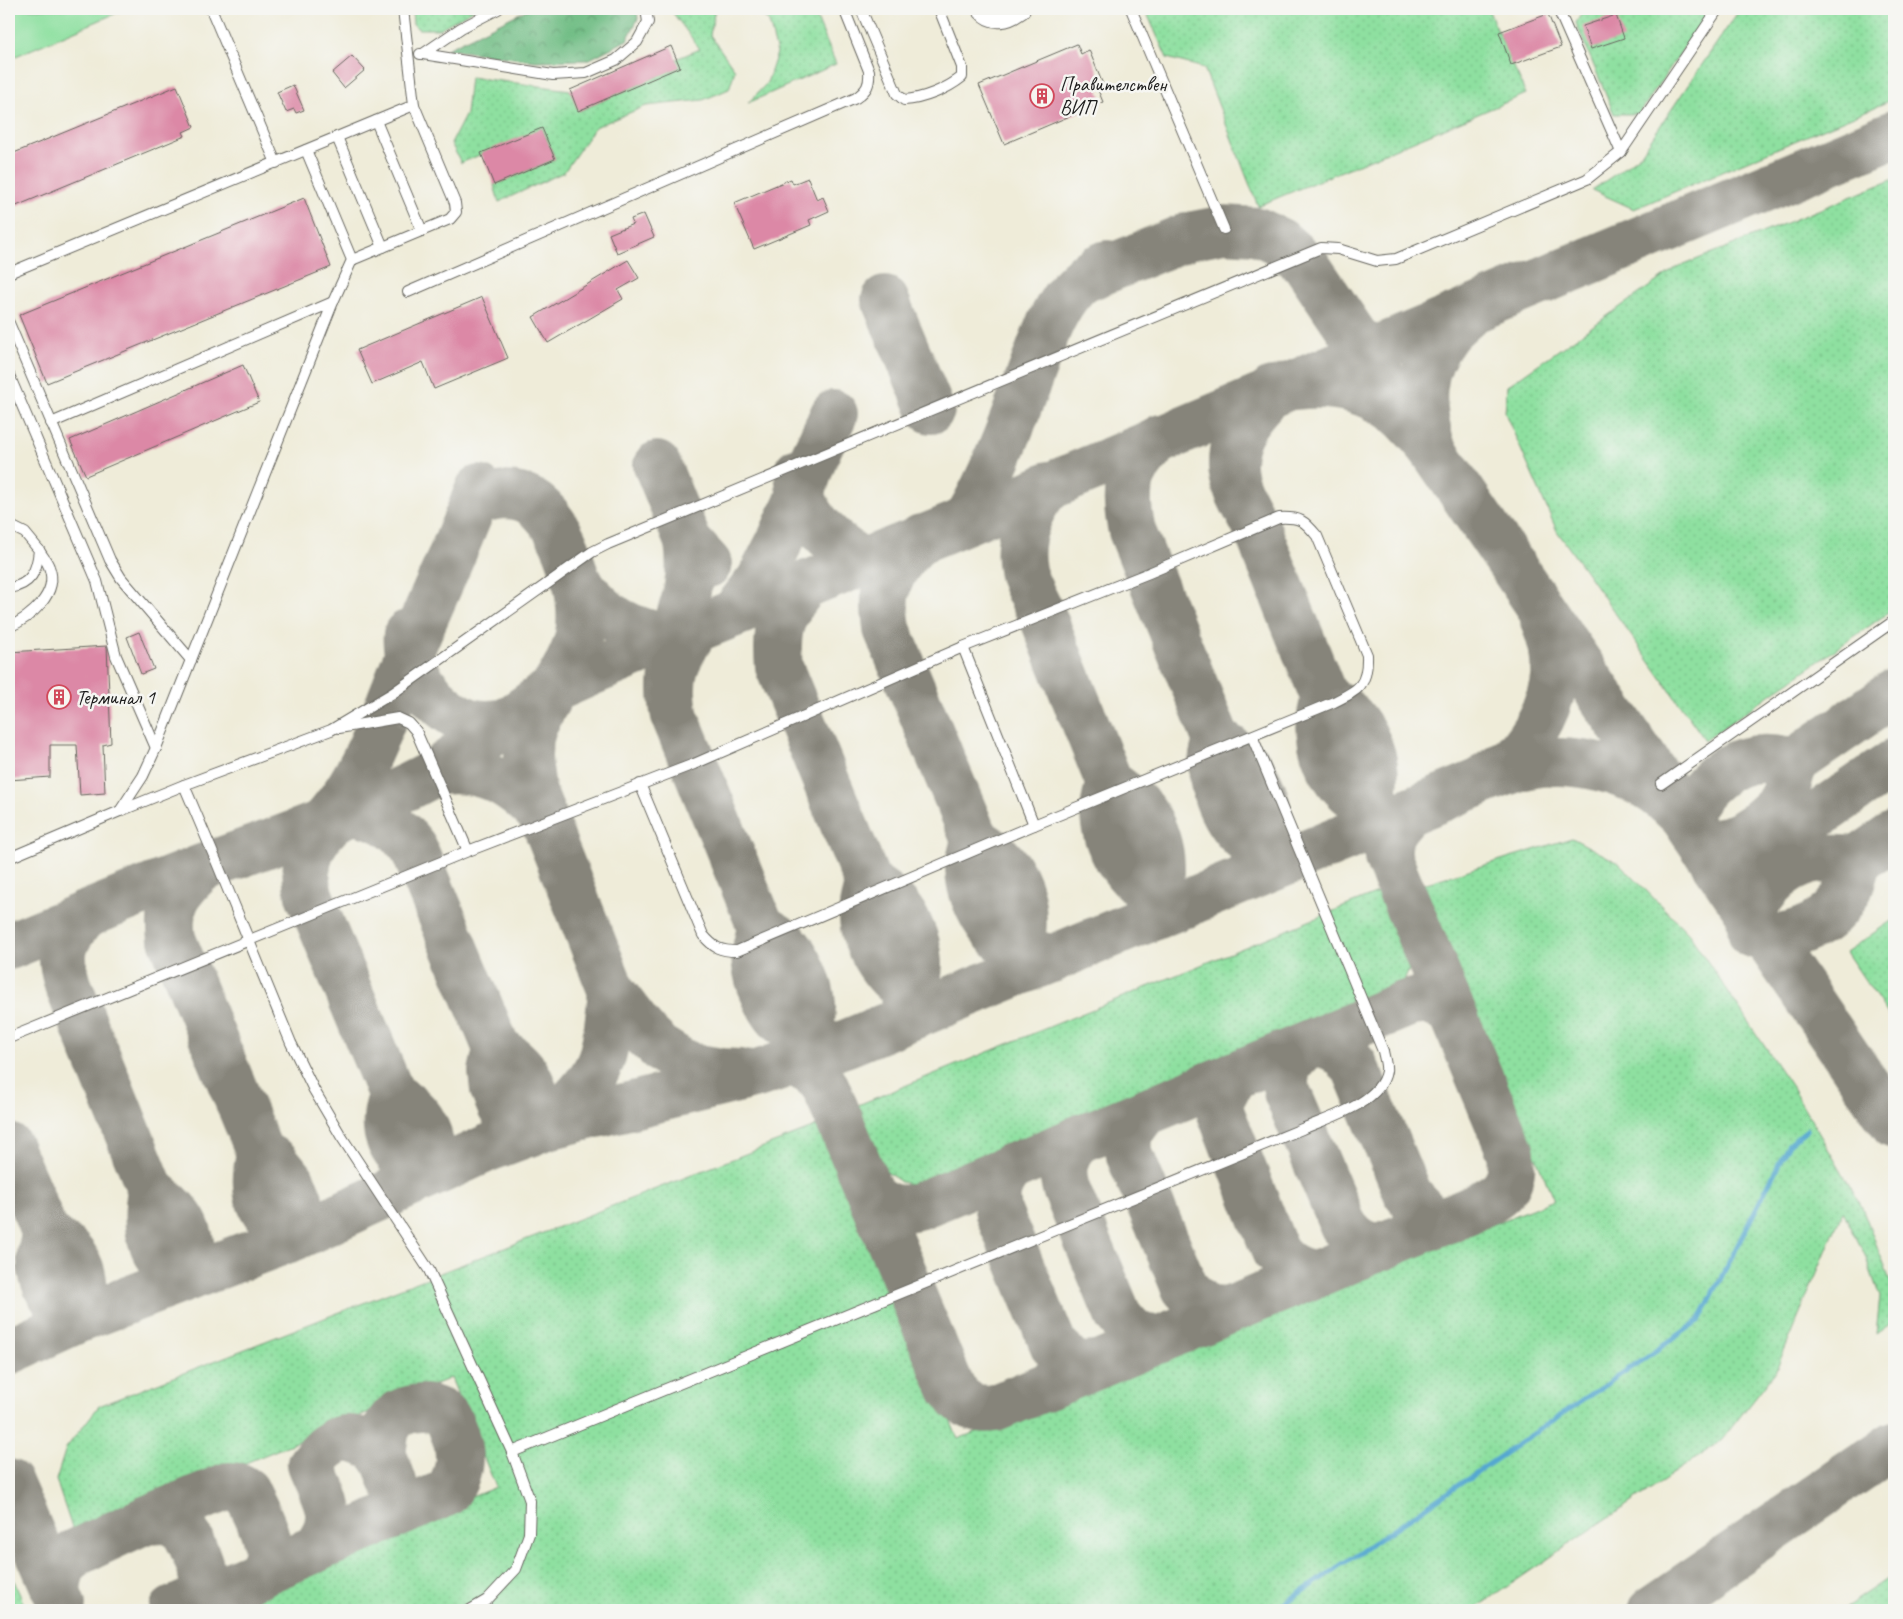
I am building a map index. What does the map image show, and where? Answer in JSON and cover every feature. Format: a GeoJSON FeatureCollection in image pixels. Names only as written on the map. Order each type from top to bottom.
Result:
{"type":"FeatureCollection","features":[{"type":"Feature","properties":{"kind":"street"},"geometry":{"type":"LineString","coordinates":[[982,9],[993,17],[1002,18],[1020,9]]}},
{"type":"Feature","properties":{"kind":"lane"},"geometry":{"type":"LineString","coordinates":[[211,9],[276,163]]}},
{"type":"Feature","properties":{"kind":"lane"},"geometry":{"type":"LineString","coordinates":[[120,811],[144,776],[156,748],[333,302],[352,260],[450,219],[456,212],[455,203],[414,105],[403,9]]}},
{"type":"Feature","properties":{"kind":"lane"},"geometry":{"type":"LineString","coordinates":[[423,54],[461,28],[498,9]]}},
{"type":"Feature","properties":{"kind":"lane"},"geometry":{"type":"LineString","coordinates":[[408,54],[423,54],[553,75],[586,73],[616,60],[637,42],[648,22],[646,9]]}},
{"type":"Feature","properties":{"kind":"lane"},"geometry":{"type":"LineString","coordinates":[[408,292],[856,98],[866,91],[870,82],[869,72],[844,9]]}},
{"type":"Feature","properties":{"kind":"lane"},"geometry":{"type":"LineString","coordinates":[[861,9],[897,94],[904,100],[914,99],[954,83],[962,77],[962,66],[939,9]]}},
{"type":"Feature","properties":{"kind":"lane"},"geometry":{"type":"LineString","coordinates":[[1131,9],[1224,228]]}},
{"type":"Feature","properties":{"kind":"lane"},"geometry":{"type":"LineString","coordinates":[[1558,9],[1621,152]]}},
{"type":"Feature","properties":{"kind":"lane"},"geometry":{"type":"LineString","coordinates":[[331,730],[393,693],[592,552],[608,544],[1321,248],[1338,249],[1377,261],[1396,259],[1587,179],[1621,152],[1718,9]]}},
{"type":"Feature","properties":{"kind":"lane"},"geometry":{"type":"LineString","coordinates":[[9,274],[414,105]]}},
{"type":"Feature","properties":{"kind":"lane"},"geometry":{"type":"LineString","coordinates":[[376,121],[422,231]]}},
{"type":"Feature","properties":{"kind":"lane"},"geometry":{"type":"LineString","coordinates":[[337,137],[384,247]]}},
{"type":"Feature","properties":{"kind":"lane"},"geometry":{"type":"LineString","coordinates":[[306,150],[352,260]]}},
{"type":"Feature","properties":{"kind":"lane"},"geometry":{"type":"LineString","coordinates":[[51,423],[333,302]]}},
{"type":"Feature","properties":{"kind":"lane"},"geometry":{"type":"LineString","coordinates":[[9,323],[110,560],[121,578],[191,660]]}},
{"type":"Feature","properties":{"kind":"lane"},"geometry":{"type":"LineString","coordinates":[[9,375],[97,581],[116,656],[156,748]]}},
{"type":"Feature","properties":{"kind":"lane"},"geometry":{"type":"LineString","coordinates":[[9,1038],[468,851],[640,784],[694,764],[963,647],[1149,573],[1279,518],[1296,517],[1308,525],[1317,536],[1367,655],[1368,671],[1363,682],[1352,693],[1322,708],[1034,825],[737,950],[724,951],[712,945],[700,929],[640,784]]}},
{"type":"Feature","properties":{"kind":"lane"},"geometry":{"type":"LineString","coordinates":[[9,525],[25,533],[39,550],[50,568],[51,579],[44,600],[33,613],[9,627]]}},
{"type":"Feature","properties":{"kind":"lane"},"geometry":{"type":"LineString","coordinates":[[9,588],[28,581],[34,575],[38,565],[39,550]]}},
{"type":"Feature","properties":{"kind":"lane"},"geometry":{"type":"LineString","coordinates":[[1661,784],[1894,621]]}},
{"type":"Feature","properties":{"kind":"lane"},"geometry":{"type":"LineString","coordinates":[[963,647],[1034,825]]}},
{"type":"Feature","properties":{"kind":"lane"},"geometry":{"type":"LineString","coordinates":[[9,858],[184,785],[331,730],[398,718],[409,723],[416,731],[468,851]]}},
{"type":"Feature","properties":{"kind":"lane"},"geometry":{"type":"LineString","coordinates":[[512,1452],[1353,1107],[1380,1086],[1386,1070],[1383,1051],[1252,736]]}},
{"type":"Feature","properties":{"kind":"lane"},"geometry":{"type":"LineString","coordinates":[[184,785],[291,1043],[314,1090],[341,1136],[429,1270],[512,1452],[530,1501],[529,1534],[516,1569],[487,1600],[470,1610]]}},
{"type":"Feature","properties":{"kind":"green space"},"geometry":{"type":"Polygon","coordinates":[[[9,9],[126,9],[9,59],[9,9]]]}},
{"type":"Feature","properties":{"kind":"green space"},"geometry":{"type":"Polygon","coordinates":[[[412,9],[475,9],[439,29],[418,29],[413,24],[412,9]]]}},
{"type":"Feature","properties":{"kind":"green space"},"geometry":{"type":"Polygon","coordinates":[[[528,9],[637,9],[638,19],[627,40],[588,60],[535,61],[447,49],[528,9]]]}},
{"type":"Feature","properties":{"kind":"green space"},"geometry":{"type":"Polygon","coordinates":[[[670,9],[715,9],[710,35],[735,70],[729,89],[703,100],[646,106],[595,127],[564,172],[499,202],[494,185],[555,159],[542,128],[461,163],[451,143],[466,114],[470,77],[570,90],[579,111],[679,67],[676,59],[700,49],[670,9]]]}},
{"type":"Feature","properties":{"kind":"green space"},"geometry":{"type":"Polygon","coordinates":[[[756,9],[813,9],[836,64],[748,103],[767,83],[777,53],[769,22],[756,9]]]}},
{"type":"Feature","properties":{"kind":"green space"},"geometry":{"type":"Polygon","coordinates":[[[1145,9],[1488,9],[1526,94],[1258,206],[1204,68],[1167,58],[1145,9]]]}},
{"type":"Feature","properties":{"kind":"green space"},"geometry":{"type":"Polygon","coordinates":[[[1584,9],[1710,9],[1639,114],[1614,114],[1576,23],[1584,9]]]}},
{"type":"Feature","properties":{"kind":"green space"},"geometry":{"type":"Polygon","coordinates":[[[1740,9],[1894,9],[1894,99],[1634,209],[1592,190],[1641,154],[1740,9]]]}},
{"type":"Feature","properties":{"kind":"green space"},"geometry":{"type":"Polygon","coordinates":[[[1894,179],[1894,609],[1705,740],[1557,531],[1505,413],[1507,386],[1676,268],[1894,179]]]}},
{"type":"Feature","properties":{"kind":"green space"},"geometry":{"type":"Polygon","coordinates":[[[1572,838],[1619,863],[1689,934],[1792,1087],[1862,1207],[1894,1291],[1894,1321],[1876,1334],[1880,1297],[1864,1253],[1843,1211],[1775,1372],[1721,1441],[1473,1610],[198,1610],[496,1487],[451,1378],[74,1534],[56,1480],[66,1448],[99,1406],[825,1123],[958,1439],[1554,1200],[1420,885],[1572,838]]]}},
{"type":"Feature","properties":{"kind":"green space"},"geometry":{"type":"Polygon","coordinates":[[[1380,892],[1394,899],[1410,932],[1413,959],[1403,984],[1381,1002],[944,1181],[921,1186],[901,1182],[880,1167],[858,1115],[858,1105],[1380,892]]]}},
{"type":"Feature","properties":{"kind":"green space"},"geometry":{"type":"Polygon","coordinates":[[[1894,919],[1894,1023],[1846,952],[1894,919]]]}},
{"type":"Feature","properties":{"kind":"green space"},"geometry":{"type":"Polygon","coordinates":[[[9,1568],[26,1610],[9,1610],[9,1568]]]}},
{"type":"Feature","properties":{"kind":"green space"},"geometry":{"type":"Polygon","coordinates":[[[1894,1574],[1894,1610],[1841,1610],[1894,1574]]]}},
{"type":"Feature","properties":{"kind":"building"},"geometry":{"type":"Polygon","coordinates":[[[1548,14],[1561,47],[1511,65],[1499,32],[1548,14]]]}},
{"type":"Feature","properties":{"kind":"building"},"geometry":{"type":"Polygon","coordinates":[[[1616,15],[1624,38],[1591,49],[1583,26],[1616,15]]]}},
{"type":"Feature","properties":{"kind":"building","name":"Правителствен ВИП"},"geometry":{"type":"Polygon","coordinates":[[[1077,44],[1081,54],[1089,50],[1104,87],[1098,90],[1103,102],[1004,144],[979,85],[1077,44]]]}},
{"type":"Feature","properties":{"kind":"building"},"geometry":{"type":"Polygon","coordinates":[[[671,46],[680,67],[578,111],[570,90],[671,46]]]}},
{"type":"Feature","properties":{"kind":"building"},"geometry":{"type":"Polygon","coordinates":[[[352,56],[365,70],[344,88],[332,73],[352,56]]]}},
{"type":"Feature","properties":{"kind":"building"},"geometry":{"type":"Polygon","coordinates":[[[293,85],[304,110],[296,113],[294,109],[286,112],[277,92],[293,85]]]}},
{"type":"Feature","properties":{"kind":"building"},"geometry":{"type":"Polygon","coordinates":[[[177,86],[194,127],[183,132],[185,136],[9,209],[9,155],[177,86]]]}},
{"type":"Feature","properties":{"kind":"building"},"geometry":{"type":"Polygon","coordinates":[[[542,128],[555,159],[494,185],[481,153],[542,128]]]}},
{"type":"Feature","properties":{"kind":"building"},"geometry":{"type":"Polygon","coordinates":[[[808,178],[817,200],[823,197],[829,211],[809,220],[811,225],[754,249],[734,203],[791,179],[793,184],[808,178]]]}},
{"type":"Feature","properties":{"kind":"building"},"geometry":{"type":"Polygon","coordinates":[[[304,198],[331,267],[47,383],[19,315],[304,198]]]}},
{"type":"Feature","properties":{"kind":"building"},"geometry":{"type":"Polygon","coordinates":[[[644,214],[654,237],[617,253],[609,234],[633,224],[631,219],[644,214]]]}},
{"type":"Feature","properties":{"kind":"building"},"geometry":{"type":"Polygon","coordinates":[[[628,260],[639,278],[618,290],[623,299],[548,343],[533,317],[628,260]]]}},
{"type":"Feature","properties":{"kind":"building"},"geometry":{"type":"Polygon","coordinates":[[[482,297],[508,358],[434,389],[423,362],[372,384],[357,350],[482,297]]]}},
{"type":"Feature","properties":{"kind":"building"},"geometry":{"type":"Polygon","coordinates":[[[243,365],[259,402],[86,476],[70,440],[243,365]]]}},
{"type":"Feature","properties":{"kind":"building"},"geometry":{"type":"Polygon","coordinates":[[[139,632],[154,669],[141,674],[127,637],[139,632]]]}},
{"type":"Feature","properties":{"kind":"building","name":"Терминал 1"},"geometry":{"type":"Polygon","coordinates":[[[107,646],[111,743],[103,745],[105,793],[80,795],[77,745],[50,745],[50,777],[9,780],[9,652],[107,646]]]}},
{"type":"Feature","properties":{"kind":"waterway"},"geometry":{"type":"LineString","coordinates":[[1275,1610],[1699,1321],[1789,1144],[1807,1130]]}},
{"type":"Feature","properties":{"kind":"taxiway"},"geometry":{"type":"LineString","coordinates":[[9,946],[178,877],[378,801],[434,773],[555,688],[593,671],[937,533],[1894,134]]}},
{"type":"Feature","properties":{"kind":"taxiway"},"geometry":{"type":"LineString","coordinates":[[1081,280],[1188,236],[1224,229],[1257,231],[1280,242],[1307,266],[1384,380]]}},
{"type":"Feature","properties":{"kind":"taxiway"},"geometry":{"type":"LineString","coordinates":[[967,520],[986,485],[1002,448],[1055,314],[1066,296],[1079,281],[1107,264]]}},
{"type":"Feature","properties":{"kind":"taxiway"},"geometry":{"type":"LineString","coordinates":[[885,300],[931,410]]}},
{"type":"Feature","properties":{"kind":"taxiway"},"geometry":{"type":"LineString","coordinates":[[1431,447],[1423,402],[1426,374],[1437,347],[1449,330],[1469,312]]}},
{"type":"Feature","properties":{"kind":"taxiway"},"geometry":{"type":"LineString","coordinates":[[1295,386],[1325,385],[1368,394],[1394,408],[1431,447],[1894,1125]]}},
{"type":"Feature","properties":{"kind":"taxiway"},"geometry":{"type":"LineString","coordinates":[[1272,391],[1250,416],[1239,434],[1235,444],[1232,466],[1235,483],[1257,529],[1325,699],[1321,714],[1320,730],[1327,760],[1343,786],[1355,796],[1376,809],[1401,816]]}},
{"type":"Feature","properties":{"kind":"taxiway"},"geometry":{"type":"LineString","coordinates":[[734,613],[760,580],[781,539],[801,494],[813,459],[834,414]]}},
{"type":"Feature","properties":{"kind":"taxiway"},"geometry":{"type":"LineString","coordinates":[[1161,438],[1142,460],[1131,480],[1128,490],[1128,502],[1132,531],[1217,741],[1212,761],[1213,777],[1225,814],[1241,835],[1251,843],[1263,850],[1293,860]]}},
{"type":"Feature","properties":{"kind":"taxiway"},"geometry":{"type":"LineString","coordinates":[[657,465],[688,542],[708,564]]}},
{"type":"Feature","properties":{"kind":"taxiway"},"geometry":{"type":"LineString","coordinates":[[798,471],[801,495],[811,516],[833,541],[861,562]]}},
{"type":"Feature","properties":{"kind":"taxiway"},"geometry":{"type":"LineString","coordinates":[[1049,485],[1030,514],[1026,524],[1021,547],[1022,570],[1045,622],[1109,782],[1104,809],[1107,835],[1118,859],[1135,880],[1157,895],[1187,904]]}},
{"type":"Feature","properties":{"kind":"taxiway"},"geometry":{"type":"LineString","coordinates":[[322,823],[351,785],[374,741],[479,489]]}},
{"type":"Feature","properties":{"kind":"taxiway"},"geometry":{"type":"LineString","coordinates":[[474,501],[509,495],[530,501],[543,511],[554,525],[571,560],[579,600],[579,634],[575,650],[568,665],[535,723],[530,739],[528,764],[532,790],[612,992],[642,1031],[662,1050],[680,1061],[698,1068],[741,1073]]}},
{"type":"Feature","properties":{"kind":"taxiway"},"geometry":{"type":"LineString","coordinates":[[921,538],[893,572],[887,588],[885,601],[887,629],[975,840],[969,863],[969,876],[978,906],[989,924],[1002,939],[1020,949],[1053,959]]}},
{"type":"Feature","properties":{"kind":"taxiway"},"geometry":{"type":"LineString","coordinates":[[578,582],[598,605],[618,621],[642,631],[672,638],[681,613],[689,580],[688,542]]}},
{"type":"Feature","properties":{"kind":"taxiway"},"geometry":{"type":"LineString","coordinates":[[806,584],[785,613],[782,622],[778,642],[779,667],[868,883],[863,906],[865,932],[869,944],[882,967],[900,986],[915,995],[944,1003]]}},
{"type":"Feature","properties":{"kind":"taxiway"},"geometry":{"type":"LineString","coordinates":[[1488,776],[1510,761],[1523,748],[1541,719],[1550,697],[1554,677],[1554,655],[1544,621]]}},
{"type":"Feature","properties":{"kind":"taxiway"},"geometry":{"type":"LineString","coordinates":[[696,628],[682,650],[674,670],[672,691],[675,717],[761,927],[755,958],[762,988],[777,1016],[791,1029],[833,1048]]}},
{"type":"Feature","properties":{"kind":"taxiway"},"geometry":{"type":"LineString","coordinates":[[407,634],[407,647],[411,661],[427,689],[438,701],[462,719],[475,723],[492,724],[509,721]]}},
{"type":"Feature","properties":{"kind":"taxiway"},"geometry":{"type":"LineString","coordinates":[[1703,844],[1739,836],[1756,825],[1777,806],[1785,793],[1794,762],[1894,693]]}},
{"type":"Feature","properties":{"kind":"taxiway"},"geometry":{"type":"LineString","coordinates":[[1325,699],[1337,705],[1356,723],[1364,735],[1373,761],[1375,775],[1373,794],[1357,832]]}},
{"type":"Feature","properties":{"kind":"taxiway"},"geometry":{"type":"LineString","coordinates":[[1217,741],[1230,748],[1241,758],[1250,769],[1264,795],[1268,824],[1266,838],[1249,874]]}},
{"type":"Feature","properties":{"kind":"taxiway"},"geometry":{"type":"LineString","coordinates":[[1684,817],[1706,785],[1726,769],[1749,760],[1770,759],[1794,762]]}},
{"type":"Feature","properties":{"kind":"taxiway"},"geometry":{"type":"LineString","coordinates":[[9,1351],[81,1318],[294,1237],[488,1148],[544,1127],[757,1074],[847,1043],[1513,769],[1541,763],[1559,762],[1594,766],[1643,784],[1661,796],[1683,816]]}},
{"type":"Feature","properties":{"kind":"taxiway"},"geometry":{"type":"LineString","coordinates":[[1752,934],[1750,907],[1755,882],[1759,871],[1773,849],[1793,831],[1894,763]]}},
{"type":"Feature","properties":{"kind":"taxiway"},"geometry":{"type":"LineString","coordinates":[[435,772],[467,771],[494,778],[519,794],[542,815]]}},
{"type":"Feature","properties":{"kind":"taxiway"},"geometry":{"type":"LineString","coordinates":[[1109,782],[1142,811],[1149,821],[1158,845],[1161,870],[1159,883],[1155,898],[1143,919]]}},
{"type":"Feature","properties":{"kind":"taxiway"},"geometry":{"type":"LineString","coordinates":[[353,811],[386,822],[400,832],[413,847],[497,1049],[518,1065],[526,1074],[531,1084],[535,1107],[530,1133],[512,1122],[501,1107],[494,1090],[492,1072],[497,1049]]}},
{"type":"Feature","properties":{"kind":"taxiway"},"geometry":{"type":"LineString","coordinates":[[792,1063],[811,1072],[826,1088],[952,1389],[956,1395],[970,1406],[982,1409],[995,1408],[1469,1210],[1496,1195],[1507,1183],[1512,1165],[1511,1153],[1388,858],[1388,844],[1391,834],[1406,814]]}},
{"type":"Feature","properties":{"kind":"taxiway"},"geometry":{"type":"LineString","coordinates":[[337,817],[321,834],[310,852],[306,872],[309,895],[392,1096],[408,1106],[426,1128],[429,1137],[430,1160],[425,1176],[404,1160],[391,1143],[387,1122],[392,1096]]}},
{"type":"Feature","properties":{"kind":"taxiway"},"geometry":{"type":"LineString","coordinates":[[1858,860],[1894,835]]}},
{"type":"Feature","properties":{"kind":"taxiway"},"geometry":{"type":"LineString","coordinates":[[975,840],[988,848],[1007,867],[1019,891],[1023,919],[1022,944],[1018,955],[1007,973]]}},
{"type":"Feature","properties":{"kind":"taxiway"},"geometry":{"type":"LineString","coordinates":[[1759,899],[1779,877],[1790,869],[1802,864],[1814,860],[1858,860]]}},
{"type":"Feature","properties":{"kind":"taxiway"},"geometry":{"type":"LineString","coordinates":[[1768,940],[1791,935],[1822,921],[1839,905],[1848,890],[1858,860]]}},
{"type":"Feature","properties":{"kind":"taxiway"},"geometry":{"type":"LineString","coordinates":[[202,868],[186,884],[176,899],[171,916],[172,939],[260,1153],[277,1163],[291,1180],[299,1199],[300,1217],[294,1237],[272,1220],[260,1202],[256,1181],[260,1153]]}},
{"type":"Feature","properties":{"kind":"taxiway"},"geometry":{"type":"LineString","coordinates":[[868,883],[890,899],[904,916],[917,947],[919,958],[917,980],[900,1019]]}},
{"type":"Feature","properties":{"kind":"taxiway"},"geometry":{"type":"LineString","coordinates":[[84,915],[64,947],[63,964],[68,985],[151,1190],[172,1208],[186,1227],[191,1249],[186,1277],[161,1259],[152,1241],[148,1221],[151,1190]]}},
{"type":"Feature","properties":{"kind":"taxiway"},"geometry":{"type":"LineString","coordinates":[[761,927],[782,940],[789,948],[799,963],[809,988],[812,1005],[811,1020],[805,1041],[796,1061]]}},
{"type":"Feature","properties":{"kind":"taxiway"},"geometry":{"type":"LineString","coordinates":[[544,1127],[577,1097],[597,1070],[605,1044],[612,992]]}},
{"type":"Feature","properties":{"kind":"taxiway"},"geometry":{"type":"LineString","coordinates":[[872,1197],[885,1205],[901,1209],[921,1205],[1406,1004],[1425,1001],[1441,1006],[1453,1013]]}},
{"type":"Feature","properties":{"kind":"taxiway"},"geometry":{"type":"LineString","coordinates":[[1313,1043],[1325,1044],[1337,1049],[1354,1065],[1408,1195],[1428,1216],[1436,1220],[1449,1219]]}},
{"type":"Feature","properties":{"kind":"taxiway"},"geometry":{"type":"LineString","coordinates":[[1305,1047],[1288,1067],[1285,1078],[1287,1092],[1343,1225],[1360,1241],[1382,1247]]}},
{"type":"Feature","properties":{"kind":"taxiway"},"geometry":{"type":"LineString","coordinates":[[1233,1076],[1220,1100],[1220,1111],[1275,1251],[1292,1267],[1303,1272],[1315,1274]]}},
{"type":"Feature","properties":{"kind":"taxiway"},"geometry":{"type":"LineString","coordinates":[[1145,1112],[1136,1123],[1129,1137],[1130,1156],[1185,1288],[1203,1307],[1227,1311]]}},
{"type":"Feature","properties":{"kind":"taxiway"},"geometry":{"type":"LineString","coordinates":[[1082,1137],[1071,1149],[1065,1160],[1063,1173],[1066,1189],[1118,1315],[1136,1334],[1147,1338],[1161,1339]]}},
{"type":"Feature","properties":{"kind":"taxiway"},"geometry":{"type":"LineString","coordinates":[[9,1147],[44,1232],[41,1265],[46,1284],[56,1301],[72,1314],[81,1318],[84,1292],[80,1269],[68,1250],[45,1235]]}},
{"type":"Feature","properties":{"kind":"taxiway"},"geometry":{"type":"LineString","coordinates":[[1011,1167],[998,1189],[999,1214],[1054,1346],[1073,1364],[1081,1366],[1097,1365]]}},
{"type":"Feature","properties":{"kind":"taxiway"},"geometry":{"type":"LineString","coordinates":[[173,1610],[446,1493],[458,1470],[458,1445],[448,1420],[442,1413],[427,1408],[411,1409],[397,1415],[392,1420],[385,1432],[382,1456]]}},
{"type":"Feature","properties":{"kind":"taxiway"},"geometry":{"type":"LineString","coordinates":[[316,1549],[324,1537],[329,1516],[325,1497],[311,1464],[328,1445],[342,1439],[358,1440],[367,1444],[382,1456],[393,1482]]}},
{"type":"Feature","properties":{"kind":"taxiway"},"geometry":{"type":"LineString","coordinates":[[1652,1610],[1894,1445]]}},
{"type":"Feature","properties":{"kind":"taxiway"},"geometry":{"type":"LineString","coordinates":[[9,1483],[62,1605]]}},
{"type":"Feature","properties":{"kind":"taxiway"},"geometry":{"type":"LineString","coordinates":[[57,1593],[61,1571],[66,1562],[75,1553],[148,1519],[228,1486],[240,1487],[246,1491],[266,1537],[267,1555],[258,1574]]}},
{"type":"Feature","properties":{"kind":"taxiway"},"geometry":{"type":"LineString","coordinates":[[148,1519],[164,1520],[179,1525],[192,1544],[203,1580],[202,1591],[193,1602]]}},
{"type":"Feature","properties":{"kind":"place","name":"Правителствен ВИП"},"geometry":{"type":"Point","coordinates":[1042,96]}},
{"type":"Feature","properties":{"kind":"place","name":"Терминал 1"},"geometry":{"type":"Point","coordinates":[59,697]}}]}
